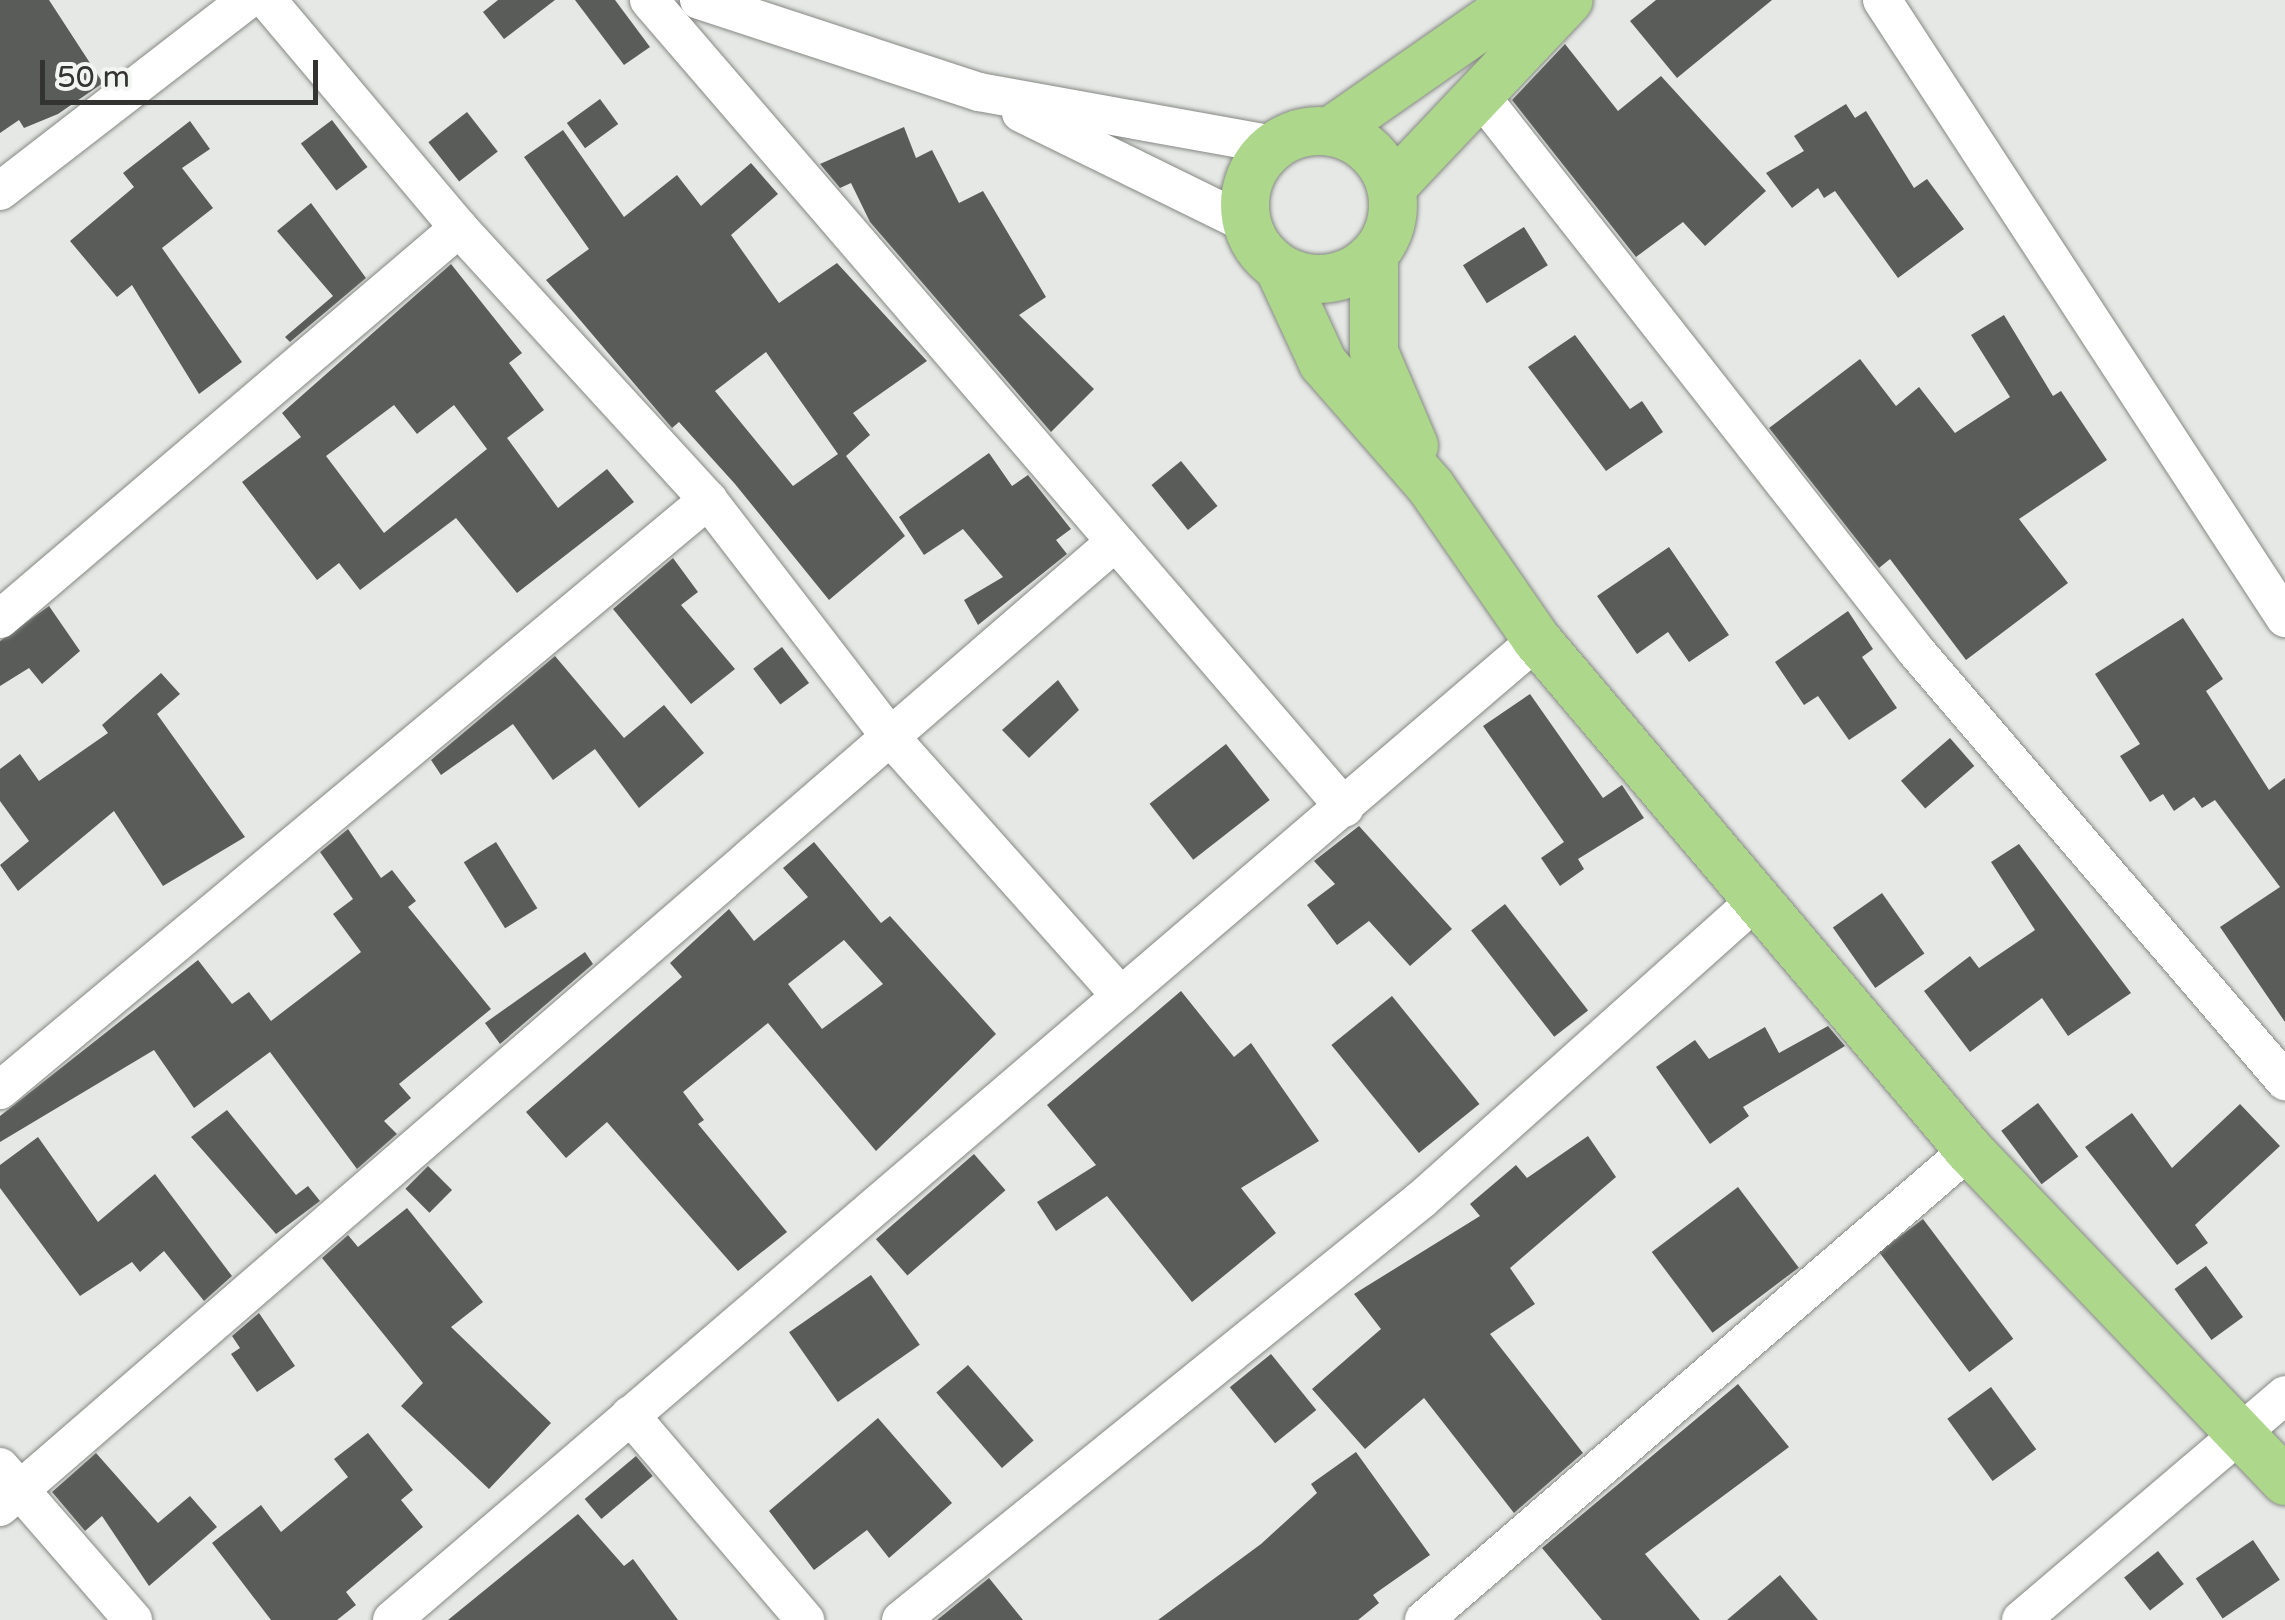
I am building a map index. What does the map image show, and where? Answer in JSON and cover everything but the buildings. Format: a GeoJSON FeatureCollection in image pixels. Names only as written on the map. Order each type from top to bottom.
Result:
{"type":"FeatureCollection","features":[{"type":"Feature","properties":{"kind":"main road"},"geometry":{"type":"LineString","coordinates":[[1519,0],[1330,131],[1275,145],[1255,167],[1246,223],[1280,270],[1324,363],[1430,486],[1536,640],[1969,1150],[2244,1432],[2285,1481]]}},
{"type":"Feature","properties":{"kind":"main road"},"geometry":{"type":"LineString","coordinates":[[1392,187],[1569,0]]}},
{"type":"Feature","properties":{"kind":"main road"},"geometry":{"type":"LineString","coordinates":[[1280,270],[1313,280],[1346,275],[1374,256],[1388,236],[1392,187],[1368,151],[1330,131]]}},
{"type":"Feature","properties":{"kind":"main road"},"geometry":{"type":"LineString","coordinates":[[1374,256],[1374,352],[1430,486]]}},
{"type":"Feature","properties":{"kind":"street"},"geometry":{"type":"LineString","coordinates":[[0,191],[246,0]]}},
{"type":"Feature","properties":{"kind":"street"},"geometry":{"type":"LineString","coordinates":[[267,0],[459,228],[708,500],[892,740],[1121,996]]}},
{"type":"Feature","properties":{"kind":"street"},"geometry":{"type":"LineString","coordinates":[[649,0],[1113,544],[1345,808]]}},
{"type":"Feature","properties":{"kind":"street"},"geometry":{"type":"LineString","coordinates":[[699,0],[978,92],[1246,223]]}},
{"type":"Feature","properties":{"kind":"street"},"geometry":{"type":"LineString","coordinates":[[1882,0],[2285,618]]}},
{"type":"Feature","properties":{"kind":"street"},"geometry":{"type":"LineString","coordinates":[[978,92],[1275,145]]}},
{"type":"Feature","properties":{"kind":"street"},"geometry":{"type":"LineString","coordinates":[[1479,94],[1916,650],[2285,1081]]}},
{"type":"Feature","properties":{"kind":"street"},"geometry":{"type":"LineString","coordinates":[[0,620],[459,228]]}},
{"type":"Feature","properties":{"kind":"street"},"geometry":{"type":"LineString","coordinates":[[0,1090],[708,500]]}},
{"type":"Feature","properties":{"kind":"street"},"geometry":{"type":"LineString","coordinates":[[133,1620],[7,1488],[892,740],[1113,544]]}},
{"type":"Feature","properties":{"kind":"street"},"geometry":{"type":"LineString","coordinates":[[402,1617],[630,1414],[1345,808],[1536,640]]}},
{"type":"Feature","properties":{"kind":"street"},"geometry":{"type":"LineString","coordinates":[[901,1620],[1422,1200],[1757,900]]}},
{"type":"Feature","properties":{"kind":"street"},"geometry":{"type":"LineString","coordinates":[[1424,1620],[1969,1150]]}},
{"type":"Feature","properties":{"kind":"street"},"geometry":{"type":"LineString","coordinates":[[2022,1620],[2285,1395]]}},
{"type":"Feature","properties":{"kind":"street"},"geometry":{"type":"LineString","coordinates":[[630,1414],[805,1620]]}}]}
